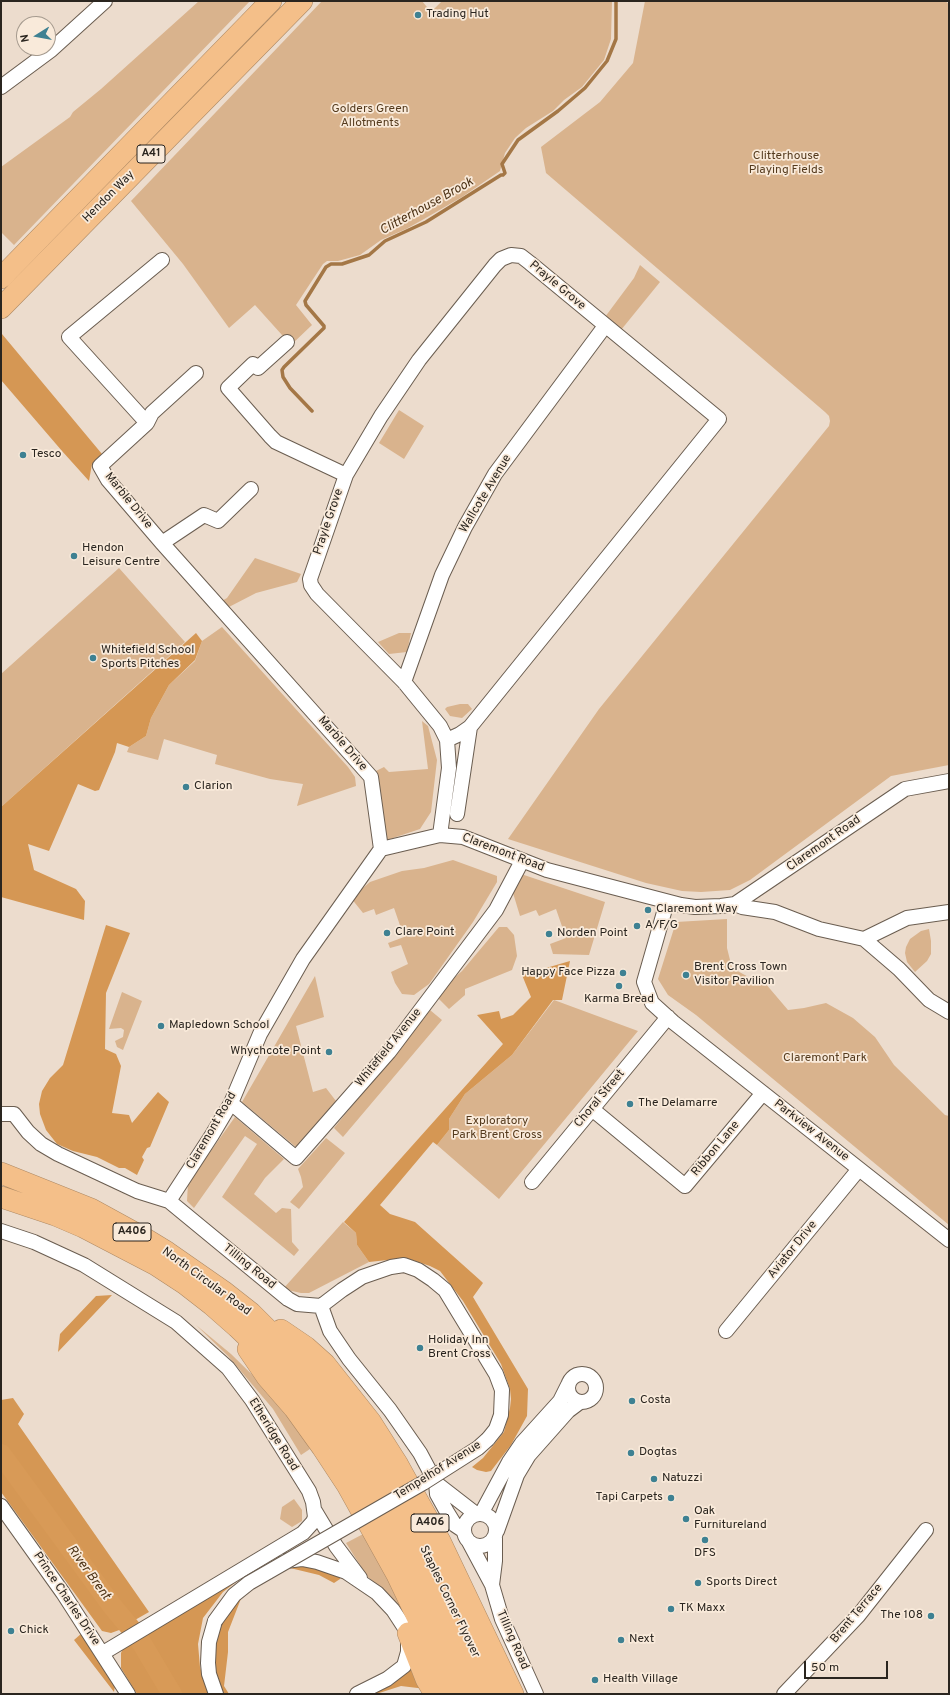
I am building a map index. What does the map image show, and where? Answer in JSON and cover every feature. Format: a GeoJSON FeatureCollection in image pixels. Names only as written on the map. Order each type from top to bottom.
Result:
{"type":"FeatureCollection","features":[{"type":"Feature","properties":{"kind":"highway","name":"Hendon Way"},"geometry":{"type":"LineString","coordinates":[[1,278],[271,1]]}},
{"type":"Feature","properties":{"kind":"highway","name":"Hendon Way"},"geometry":{"type":"LineString","coordinates":[[1,308],[302,1]]}},
{"type":"Feature","properties":{"kind":"highway","name":"North Circular Road"},"geometry":{"type":"LineString","coordinates":[[1,1173],[84,1206],[144,1238],[194,1270],[244,1320],[283,1371],[332,1414]]}},
{"type":"Feature","properties":{"kind":"highway","name":"North Circular Road"},"geometry":{"type":"LineString","coordinates":[[1,1196],[84,1228],[142,1258],[244,1320]]}},
{"type":"Feature","properties":{"kind":"highway","name":"A406"},"geometry":{"type":"LineString","coordinates":[[454,1694],[397,1575],[347,1485],[294,1408],[267,1377],[251,1354],[244,1320],[279,1328],[306,1346],[325,1364],[370,1421],[398,1465],[440,1541],[512,1694]]}},
{"type":"Feature","properties":{"kind":"highway","name":"Staples Corner Flyover"},"geometry":{"type":"LineString","coordinates":[[332,1414],[344,1445],[380,1503],[472,1694]]}},
{"type":"Feature","properties":{"kind":"highway","name":"Staples Corner Flyover"},"geometry":{"type":"LineString","coordinates":[[332,1414],[377,1462],[399,1501],[493,1694]]}},
{"type":"Feature","properties":{"kind":"highway"},"geometry":{"type":"LineString","coordinates":[[408,1633],[426,1679],[434,1694]]}},
{"type":"Feature","properties":{"kind":"street"},"geometry":{"type":"LineString","coordinates":[[1,87],[51,50],[105,1]]}},
{"type":"Feature","properties":{"kind":"street","name":"Prayle Grove"},"geometry":{"type":"LineString","coordinates":[[440,835],[448,768],[447,740],[440,726],[404,682],[316,594],[311,585],[311,574],[346,475],[381,416],[419,360],[495,265],[501,259],[510,255],[521,256],[720,419],[470,728],[447,740]]}},
{"type":"Feature","properties":{"kind":"street"},"geometry":{"type":"LineString","coordinates":[[162,260],[69,337],[147,423],[152,413],[196,373]]}},
{"type":"Feature","properties":{"kind":"street","name":"Wallcote Avenue"},"geometry":{"type":"LineString","coordinates":[[404,682],[442,575],[465,527],[495,474],[605,326]]}},
{"type":"Feature","properties":{"kind":"street"},"geometry":{"type":"LineString","coordinates":[[287,342],[258,368],[254,364],[228,388],[276,442],[346,475]]}},
{"type":"Feature","properties":{"kind":"street","name":"Marble Drive"},"geometry":{"type":"LineString","coordinates":[[147,423],[100,466],[108,480],[162,543],[371,776],[381,850]]}},
{"type":"Feature","properties":{"kind":"street"},"geometry":{"type":"LineString","coordinates":[[162,543],[204,515],[218,521],[251,489]]}},
{"type":"Feature","properties":{"kind":"street"},"geometry":{"type":"LineString","coordinates":[[457,814],[470,728]]}},
{"type":"Feature","properties":{"kind":"street","name":"Claremont Road"},"geometry":{"type":"LineString","coordinates":[[169,1201],[231,1103],[260,1034],[302,959],[381,850],[440,835],[463,836],[547,870],[667,902],[695,907],[735,904],[904,789],[949,781]]}},
{"type":"Feature","properties":{"kind":"street","name":"Whitefield Avenue"},"geometry":{"type":"LineString","coordinates":[[231,1103],[296,1158],[388,1052],[496,910],[522,861]]}},
{"type":"Feature","properties":{"kind":"street"},"geometry":{"type":"LineString","coordinates":[[667,902],[644,982],[652,1002],[671,1019]]}},
{"type":"Feature","properties":{"kind":"street"},"geometry":{"type":"LineString","coordinates":[[735,904],[742,908],[775,912],[819,929],[864,939],[899,969],[929,1000],[949,1012]]}},
{"type":"Feature","properties":{"kind":"street"},"geometry":{"type":"LineString","coordinates":[[864,939],[907,918],[949,912]]}},
{"type":"Feature","properties":{"kind":"street","name":"Parkview Avenue"},"geometry":{"type":"LineString","coordinates":[[671,1019],[949,1240]]}},
{"type":"Feature","properties":{"kind":"street","name":"Choral Street"},"geometry":{"type":"LineString","coordinates":[[532,1182],[592,1108],[671,1019]]}},
{"type":"Feature","properties":{"kind":"street","name":"Ribbon Lane"},"geometry":{"type":"LineString","coordinates":[[592,1108],[685,1186],[763,1093]]}},
{"type":"Feature","properties":{"kind":"street","name":"Tilling Road"},"geometry":{"type":"LineString","coordinates":[[1,1114],[14,1114],[28,1132],[41,1144],[58,1154],[137,1191],[169,1201],[288,1299],[297,1304],[321,1306],[330,1331],[349,1359],[390,1410],[420,1453],[436,1483],[437,1494],[446,1512],[466,1537],[492,1585],[502,1619],[536,1694]]}},
{"type":"Feature","properties":{"kind":"street","name":"Aviator Drive"},"geometry":{"type":"LineString","coordinates":[[726,1331],[860,1169]]}},
{"type":"Feature","properties":{"kind":"street","name":"Etheridge Road"},"geometry":{"type":"LineString","coordinates":[[1,1231],[34,1242],[84,1265],[124,1289],[176,1322],[228,1368],[252,1400],[309,1491],[315,1511],[336,1546],[363,1582]]}},
{"type":"Feature","properties":{"kind":"street","name":"Tempelhof Avenue"},"geometry":{"type":"LineString","coordinates":[[216,1694],[209,1674],[209,1642],[215,1621],[234,1595],[249,1583],[423,1483],[478,1448],[496,1429],[500,1415],[502,1390],[496,1374],[445,1290],[418,1270],[404,1265],[391,1267],[362,1277],[321,1306]]}},
{"type":"Feature","properties":{"kind":"street"},"geometry":{"type":"LineString","coordinates":[[478,1514],[490,1517],[496,1524],[496,1535],[490,1543],[481,1547],[474,1545],[466,1537],[466,1522],[478,1514],[522,1443],[560,1401],[570,1380],[576,1375],[588,1374],[593,1378],[596,1382],[595,1394],[592,1399],[586,1402],[580,1402],[571,1398],[568,1385]]}},
{"type":"Feature","properties":{"kind":"street","name":"Tilling Road"},"geometry":{"type":"LineString","coordinates":[[492,1585],[496,1535],[517,1475],[529,1455],[568,1411],[580,1402]]}},
{"type":"Feature","properties":{"kind":"street","name":"Tilling Road"},"geometry":{"type":"LineString","coordinates":[[436,1483],[478,1514]]}},
{"type":"Feature","properties":{"kind":"street","name":"Prince Charles Drive"},"geometry":{"type":"LineString","coordinates":[[1,1506],[59,1587],[128,1694]]}},
{"type":"Feature","properties":{"kind":"street"},"geometry":{"type":"LineString","coordinates":[[102,1653],[303,1533],[313,1522],[315,1511]]}},
{"type":"Feature","properties":{"kind":"street","name":"Brent Terrace"},"geometry":{"type":"LineString","coordinates":[[784,1694],[858,1616],[926,1530]]}},
{"type":"Feature","properties":{"kind":"street"},"geometry":{"type":"LineString","coordinates":[[249,1565],[302,1559],[339,1569],[363,1582],[377,1593],[393,1610],[408,1633],[408,1652],[404,1666],[387,1679],[357,1694]]}},
{"type":"Feature","properties":{"kind":"green space"},"geometry":{"type":"Polygon","coordinates":[[[199,1],[250,1],[14,245],[1,232],[1,167],[70,117],[73,112],[101,89],[199,1]]]}},
{"type":"Feature","properties":{"kind":"green space","name":"Golders Green Allotments"},"geometry":{"type":"Polygon","coordinates":[[[322,1],[422,1],[431,12],[442,1],[612,1],[611,39],[604,60],[582,87],[564,100],[553,111],[526,128],[515,138],[505,153],[500,171],[462,197],[406,229],[381,240],[360,255],[338,261],[327,261],[323,264],[296,305],[312,325],[291,345],[255,305],[229,328],[183,264],[131,201],[322,1]]]}},
{"type":"Feature","properties":{"kind":"green space","name":"Clitterhouse Playing Fields"},"geometry":{"type":"Polygon","coordinates":[[[645,1],[945,1],[949,4],[949,765],[891,776],[750,880],[730,890],[701,892],[682,891],[646,883],[508,839],[599,709],[829,426],[830,421],[829,416],[825,412],[546,173],[541,147],[600,102],[633,63],[645,1]]]}},
{"type":"Feature","properties":{"kind":"green space"},"geometry":{"type":"Polygon","coordinates":[[[640,265],[660,282],[621,330],[605,317],[634,278],[640,265]]]}},
{"type":"Feature","properties":{"kind":"green space"},"geometry":{"type":"Polygon","coordinates":[[[399,410],[424,426],[404,459],[379,443],[399,410]]]}},
{"type":"Feature","properties":{"kind":"green space"},"geometry":{"type":"Polygon","coordinates":[[[255,558],[301,574],[297,582],[256,593],[227,608],[220,602],[227,598],[255,558]]]}},
{"type":"Feature","properties":{"kind":"green space","name":"Whitefield School Sports Pitches"},"geometry":{"type":"Polygon","coordinates":[[[119,568],[185,642],[1,807],[1,674],[119,568]]]}},
{"type":"Feature","properties":{"kind":"green space"},"geometry":{"type":"Polygon","coordinates":[[[222,627],[348,767],[355,777],[356,786],[297,806],[303,784],[270,779],[215,764],[217,755],[164,739],[158,760],[127,752],[129,747],[146,736],[151,718],[169,685],[195,661],[202,641],[222,627]]]}},
{"type":"Feature","properties":{"kind":"green space"},"geometry":{"type":"Polygon","coordinates":[[[399,633],[411,633],[407,652],[389,654],[378,642],[399,633]]]}},
{"type":"Feature","properties":{"kind":"green space"},"geometry":{"type":"Polygon","coordinates":[[[468,704],[472,709],[462,718],[450,716],[445,709],[447,707],[468,704]]]}},
{"type":"Feature","properties":{"kind":"green space"},"geometry":{"type":"Polygon","coordinates":[[[422,721],[428,726],[437,760],[431,812],[420,829],[384,841],[374,772],[384,767],[389,772],[428,769],[422,721]]]}},
{"type":"Feature","properties":{"kind":"green space"},"geometry":{"type":"Polygon","coordinates":[[[453,860],[497,876],[497,882],[473,922],[429,984],[414,995],[402,994],[395,983],[391,972],[408,964],[401,945],[390,948],[388,943],[404,937],[394,908],[376,915],[374,909],[363,913],[351,898],[370,882],[402,871],[424,868],[453,860]]]}},
{"type":"Feature","properties":{"kind":"green space"},"geometry":{"type":"Polygon","coordinates":[[[521,874],[605,902],[589,955],[553,954],[550,944],[566,938],[556,909],[539,916],[536,910],[520,916],[513,893],[521,874]]]}},
{"type":"Feature","properties":{"kind":"green space","name":"Claremont Park"},"geometry":{"type":"Polygon","coordinates":[[[727,919],[727,948],[732,968],[754,980],[765,983],[788,1010],[826,1003],[853,1018],[875,1037],[894,1065],[945,1115],[949,1116],[949,1225],[696,1015],[668,995],[658,979],[676,922],[727,919]]]}},
{"type":"Feature","properties":{"kind":"green space"},"geometry":{"type":"Polygon","coordinates":[[[499,927],[507,927],[514,935],[517,956],[512,970],[465,989],[465,995],[449,1009],[435,995],[462,971],[499,927]]]}},
{"type":"Feature","properties":{"kind":"green space"},"geometry":{"type":"Polygon","coordinates":[[[929,929],[931,954],[927,961],[915,972],[907,962],[905,953],[906,947],[910,939],[921,931],[929,929]]]}},
{"type":"Feature","properties":{"kind":"green space"},"geometry":{"type":"Polygon","coordinates":[[[315,976],[324,1017],[296,1026],[313,1092],[326,1088],[336,1101],[296,1147],[242,1102],[315,976]]]}},
{"type":"Feature","properties":{"kind":"green space"},"geometry":{"type":"Polygon","coordinates":[[[122,992],[142,1001],[123,1050],[117,1047],[115,1041],[123,1037],[124,1030],[121,1028],[109,1029],[122,992]]]}},
{"type":"Feature","properties":{"kind":"green space","name":"Exploratory Park Brent Cross"},"geometry":{"type":"Polygon","coordinates":[[[554,1000],[638,1031],[499,1199],[437,1145],[449,1130],[449,1119],[465,1094],[512,1055],[554,1000]]]}},
{"type":"Feature","properties":{"kind":"green space"},"geometry":{"type":"Polygon","coordinates":[[[430,1010],[442,1020],[343,1137],[334,1128],[430,1010]]]}},
{"type":"Feature","properties":{"kind":"green space"},"geometry":{"type":"Polygon","coordinates":[[[235,1117],[284,1159],[265,1178],[254,1194],[276,1213],[282,1208],[291,1209],[292,1242],[299,1250],[294,1256],[222,1197],[257,1144],[245,1136],[194,1208],[187,1201],[188,1183],[235,1117]]]}},
{"type":"Feature","properties":{"kind":"green space"},"geometry":{"type":"Polygon","coordinates":[[[326,1138],[345,1153],[299,1209],[290,1202],[303,1187],[298,1169],[326,1138]]]}},
{"type":"Feature","properties":{"kind":"green space"},"geometry":{"type":"Polygon","coordinates":[[[343,1222],[356,1233],[357,1245],[369,1262],[309,1293],[301,1293],[283,1289],[343,1222]]]}},
{"type":"Feature","properties":{"kind":"green space"},"geometry":{"type":"Polygon","coordinates":[[[196,1325],[231,1354],[278,1400],[291,1416],[310,1449],[301,1455],[273,1409],[228,1356],[196,1325]]]}},
{"type":"Feature","properties":{"kind":"green space"},"geometry":{"type":"Polygon","coordinates":[[[294,1499],[302,1510],[302,1521],[292,1527],[280,1519],[282,1507],[294,1499]]]}},
{"type":"Feature","properties":{"kind":"green space"},"geometry":{"type":"Polygon","coordinates":[[[367,1532],[407,1611],[402,1613],[388,1595],[367,1576],[346,1543],[367,1532]]]}},
{"type":"Feature","properties":{"kind":"shaded area"},"geometry":{"type":"Polygon","coordinates":[[[2,334],[102,454],[92,464],[89,481],[1,380],[2,334]]]}},
{"type":"Feature","properties":{"kind":"shaded area"},"geometry":{"type":"Polygon","coordinates":[[[196,633],[202,641],[195,660],[169,685],[151,718],[146,736],[129,747],[117,743],[115,752],[99,790],[95,791],[78,784],[49,851],[28,844],[34,870],[76,889],[85,901],[84,920],[1,897],[1,807],[196,633]]]}},
{"type":"Feature","properties":{"kind":"shaded area"},"geometry":{"type":"Polygon","coordinates":[[[106,925],[130,933],[106,993],[105,1049],[116,1054],[121,1066],[112,1113],[129,1115],[132,1123],[158,1092],[169,1102],[150,1147],[147,1148],[142,1157],[144,1160],[137,1175],[125,1168],[119,1168],[97,1157],[73,1151],[57,1144],[46,1130],[40,1114],[39,1104],[42,1091],[50,1078],[63,1065],[106,925]]]}},
{"type":"Feature","properties":{"kind":"shaded area"},"geometry":{"type":"Polygon","coordinates":[[[570,961],[562,1000],[553,1000],[512,1055],[465,1094],[449,1119],[449,1130],[437,1145],[433,1142],[380,1205],[390,1214],[415,1222],[483,1283],[473,1297],[528,1389],[527,1416],[511,1445],[491,1471],[486,1472],[472,1467],[483,1458],[504,1432],[510,1408],[510,1389],[501,1364],[463,1301],[440,1271],[406,1258],[369,1262],[357,1245],[356,1233],[344,1222],[503,1044],[477,1015],[499,1011],[501,1019],[513,1015],[531,997],[522,975],[570,961]]]}},
{"type":"Feature","properties":{"kind":"shaded area"},"geometry":{"type":"Polygon","coordinates":[[[112,1295],[58,1352],[60,1334],[96,1296],[112,1295]]]}},
{"type":"Feature","properties":{"kind":"shaded area"},"geometry":{"type":"Polygon","coordinates":[[[13,1398],[24,1414],[18,1424],[149,1612],[135,1620],[114,1597],[1,1445],[1,1400],[13,1398]]]}},
{"type":"Feature","properties":{"kind":"shaded area"},"geometry":{"type":"Polygon","coordinates":[[[1,1463],[83,1570],[122,1629],[111,1633],[102,1631],[1,1492],[1,1463]]]}},
{"type":"Feature","properties":{"kind":"shaded area"},"geometry":{"type":"Polygon","coordinates":[[[302,1562],[341,1573],[340,1579],[334,1583],[319,1575],[290,1568],[302,1562]]]}},
{"type":"Feature","properties":{"kind":"shaded area"},"geometry":{"type":"Polygon","coordinates":[[[252,1570],[223,1592],[203,1618],[198,1644],[200,1667],[208,1694],[182,1694],[144,1631],[252,1570]]]}},
{"type":"Feature","properties":{"kind":"shaded area"},"geometry":{"type":"Polygon","coordinates":[[[242,1596],[228,1632],[228,1652],[224,1686],[229,1694],[222,1694],[213,1679],[212,1648],[218,1630],[227,1611],[242,1596]]]}},
{"type":"Feature","properties":{"kind":"shaded area"},"geometry":{"type":"Polygon","coordinates":[[[82,1633],[115,1686],[114,1692],[74,1640],[82,1633]]]}},
{"type":"Feature","properties":{"kind":"shaded area"},"geometry":{"type":"Polygon","coordinates":[[[133,1639],[164,1694],[137,1694],[121,1668],[121,1653],[125,1644],[133,1639]]]}},
{"type":"Feature","properties":{"kind":"shaded area"},"geometry":{"type":"Polygon","coordinates":[[[412,1653],[426,1689],[401,1686],[376,1694],[364,1694],[412,1653]]]}},
{"type":"Feature","properties":{"kind":"waterway","name":"Clitterhouse Brook"},"geometry":{"type":"LineString","coordinates":[[312,411],[290,388],[283,377],[282,370],[324,328],[324,326],[306,305],[305,301],[326,267],[331,264],[342,264],[369,255],[385,241],[426,222],[503,175],[505,173],[502,164],[518,140],[558,111],[585,88],[607,61],[616,39],[616,1]]}},
{"type":"Feature","properties":{"kind":"waterway","name":"River Brent"},"geometry":{"type":"LineString","coordinates":[[1,1454],[113,1607],[138,1637],[172,1694]]}},
{"type":"Feature","properties":{"kind":"place","name":"Trading Hut"},"geometry":{"type":"Point","coordinates":[418,15]}},
{"type":"Feature","properties":{"kind":"place","name":"Tesco"},"geometry":{"type":"Point","coordinates":[23,455]}},
{"type":"Feature","properties":{"kind":"place","name":"Hendon Leisure Centre"},"geometry":{"type":"Point","coordinates":[74,556]}},
{"type":"Feature","properties":{"kind":"place","name":"Whitefield School Sports Pitches"},"geometry":{"type":"Point","coordinates":[93,658]}},
{"type":"Feature","properties":{"kind":"place","name":"Clarion"},"geometry":{"type":"Point","coordinates":[186,787]}},
{"type":"Feature","properties":{"kind":"place","name":"Claremont Way"},"geometry":{"type":"Point","coordinates":[648,910]}},
{"type":"Feature","properties":{"kind":"place","name":"A/F/G"},"geometry":{"type":"Point","coordinates":[637,926]}},
{"type":"Feature","properties":{"kind":"place","name":"Clare Point"},"geometry":{"type":"Point","coordinates":[387,933]}},
{"type":"Feature","properties":{"kind":"place","name":"Norden Point"},"geometry":{"type":"Point","coordinates":[549,934]}},
{"type":"Feature","properties":{"kind":"place","name":"Happy Face Pizza"},"geometry":{"type":"Point","coordinates":[623,973]}},
{"type":"Feature","properties":{"kind":"place","name":"Brent Cross Town Visitor Pavilion"},"geometry":{"type":"Point","coordinates":[686,975]}},
{"type":"Feature","properties":{"kind":"place","name":"Karma Bread"},"geometry":{"type":"Point","coordinates":[619,986]}},
{"type":"Feature","properties":{"kind":"place","name":"Mapledown School"},"geometry":{"type":"Point","coordinates":[161,1026]}},
{"type":"Feature","properties":{"kind":"place","name":"Whychcote Point"},"geometry":{"type":"Point","coordinates":[329,1052]}},
{"type":"Feature","properties":{"kind":"place","name":"The Delamarre"},"geometry":{"type":"Point","coordinates":[630,1104]}},
{"type":"Feature","properties":{"kind":"place","name":"Holiday Inn Brent Cross"},"geometry":{"type":"Point","coordinates":[420,1348]}},
{"type":"Feature","properties":{"kind":"place","name":"Costa"},"geometry":{"type":"Point","coordinates":[632,1401]}},
{"type":"Feature","properties":{"kind":"place","name":"Dogtas"},"geometry":{"type":"Point","coordinates":[631,1453]}},
{"type":"Feature","properties":{"kind":"place","name":"Natuzzi"},"geometry":{"type":"Point","coordinates":[654,1479]}},
{"type":"Feature","properties":{"kind":"place","name":"Tapi Carpets"},"geometry":{"type":"Point","coordinates":[671,1498]}},
{"type":"Feature","properties":{"kind":"place","name":"Oak Furnitureland"},"geometry":{"type":"Point","coordinates":[686,1519]}},
{"type":"Feature","properties":{"kind":"place","name":"DFS"},"geometry":{"type":"Point","coordinates":[705,1540]}},
{"type":"Feature","properties":{"kind":"place","name":"Sports Direct"},"geometry":{"type":"Point","coordinates":[698,1583]}},
{"type":"Feature","properties":{"kind":"place","name":"TK Maxx"},"geometry":{"type":"Point","coordinates":[671,1609]}},
{"type":"Feature","properties":{"kind":"place","name":"The 108"},"geometry":{"type":"Point","coordinates":[931,1616]}},
{"type":"Feature","properties":{"kind":"place","name":"Chick"},"geometry":{"type":"Point","coordinates":[11,1631]}},
{"type":"Feature","properties":{"kind":"place","name":"Next"},"geometry":{"type":"Point","coordinates":[621,1640]}},
{"type":"Feature","properties":{"kind":"place","name":"Health Village"},"geometry":{"type":"Point","coordinates":[595,1680]}}]}
